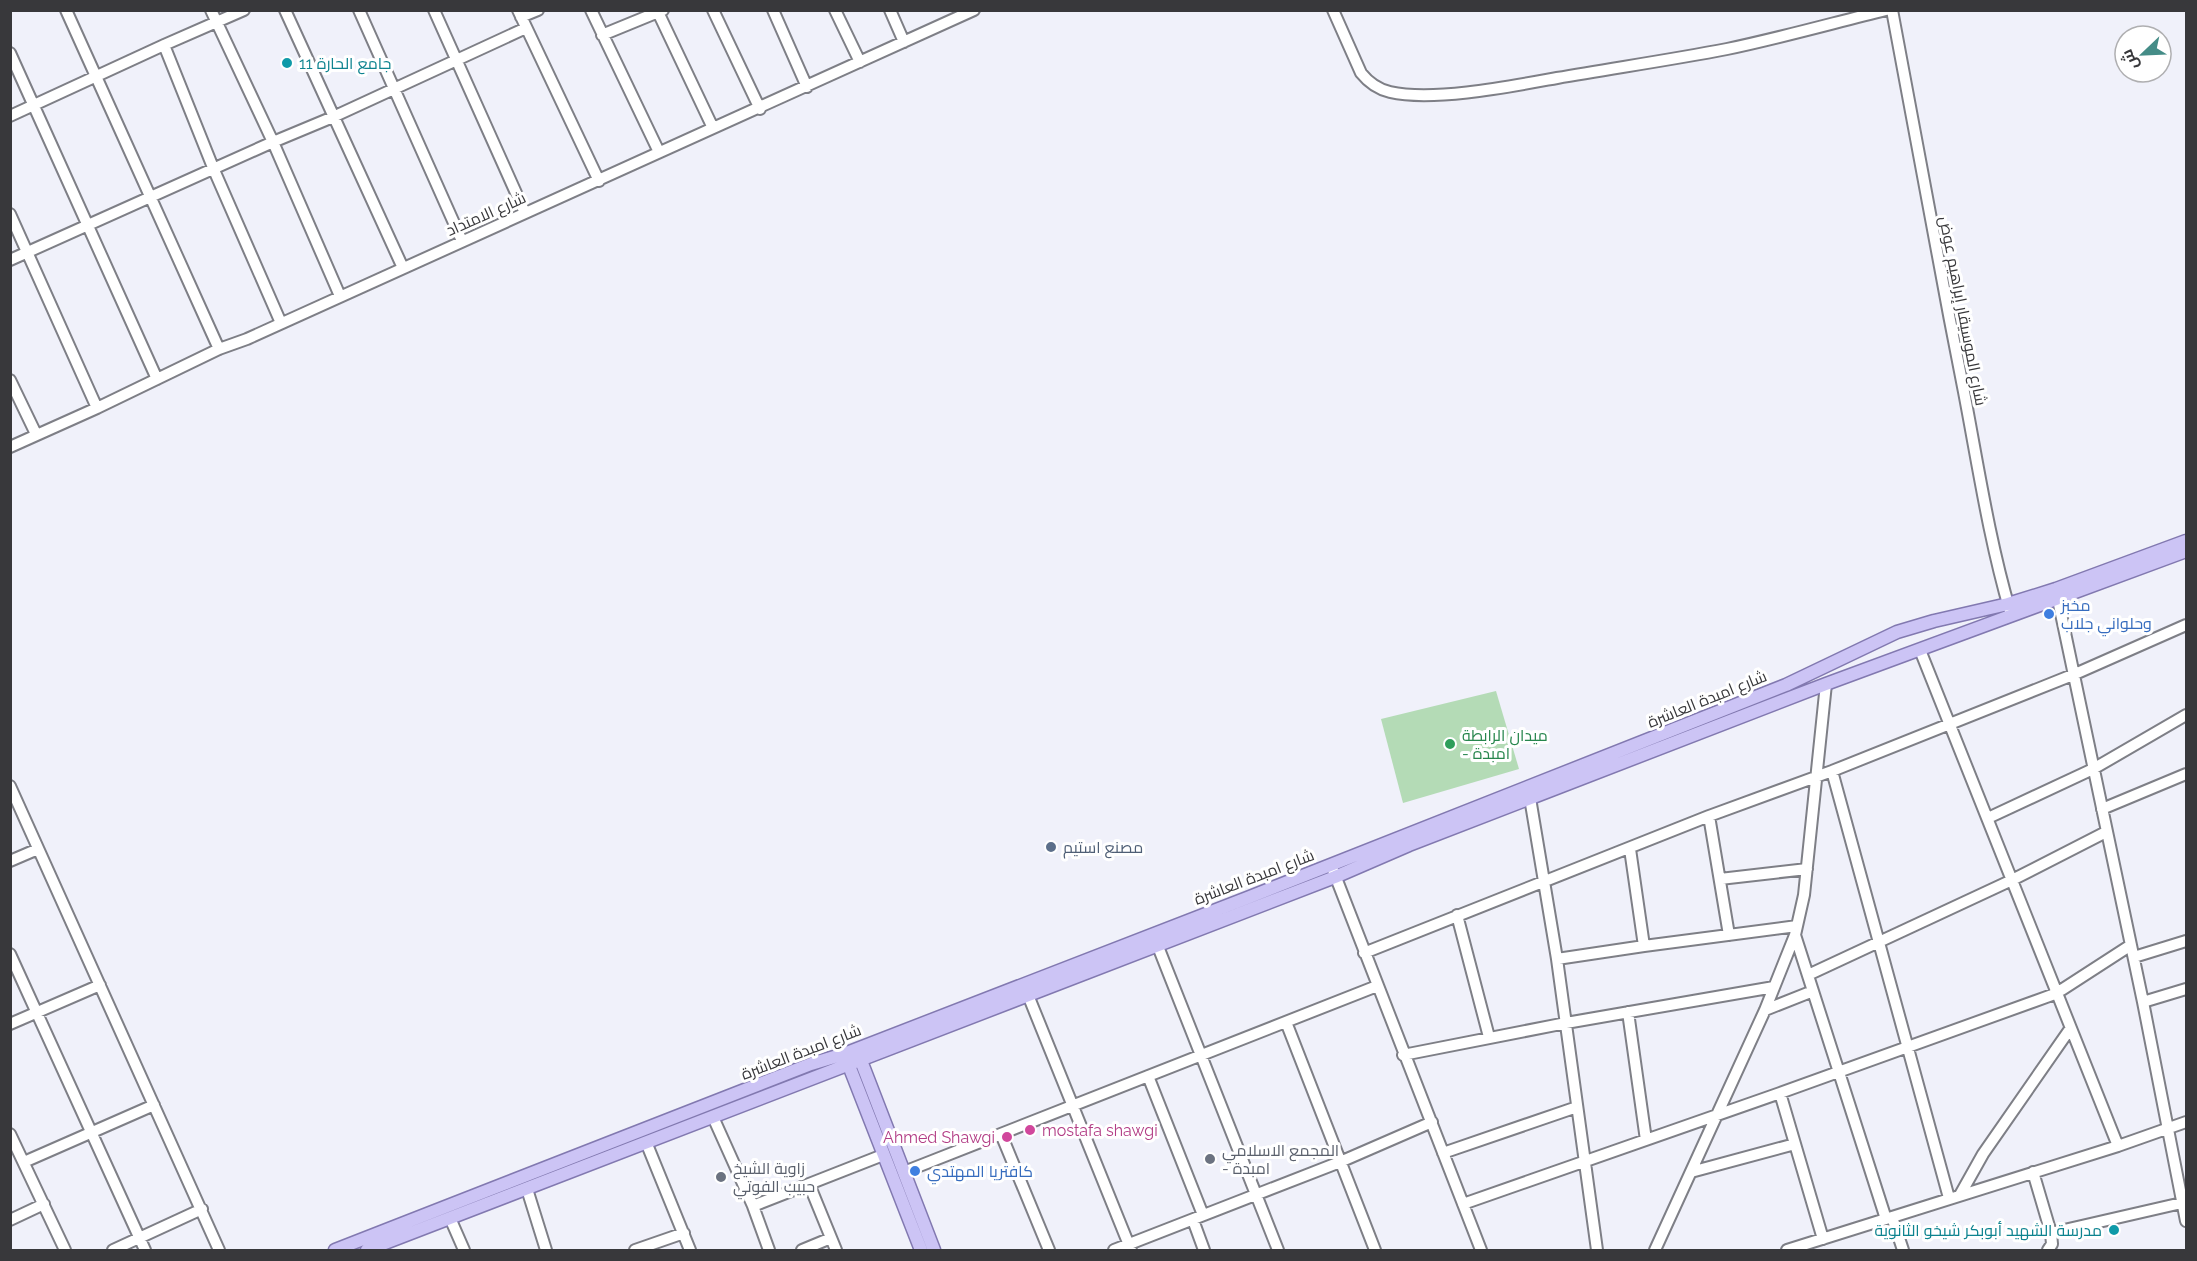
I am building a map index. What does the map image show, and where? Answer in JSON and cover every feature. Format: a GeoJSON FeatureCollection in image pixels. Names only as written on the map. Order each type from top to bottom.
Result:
{"type":"FeatureCollection","features":[{"type":"Feature","properties":{"kind":"main road","name":"شارع امبدة العاشرة"},"geometry":{"type":"LineString","coordinates":[[2057,594],[2187,541]]}},
{"type":"Feature","properties":{"kind":"main road","name":"شارع امبدة العاشرة"},"geometry":{"type":"LineString","coordinates":[[367,1251],[713,1117],[846,1059],[1028,995],[1335,877],[1409,845],[1530,798],[1920,650],[2010,610],[2187,551]]}},
{"type":"Feature","properties":{"kind":"main road","name":"شارع امبدة العاشرة"},"geometry":{"type":"LineString","coordinates":[[859,1055],[1331,864],[1786,685],[1897,632],[1934,621],[2010,610]]}},
{"type":"Feature","properties":{"kind":"main road"},"geometry":{"type":"LineString","coordinates":[[859,1055],[934,1251]]}},
{"type":"Feature","properties":{"kind":"main road","name":"شارع امبدة العاشرة"},"geometry":{"type":"LineString","coordinates":[[335,1251],[811,1064],[846,1059]]}},
{"type":"Feature","properties":{"kind":"main road"},"geometry":{"type":"LineString","coordinates":[[846,1059],[921,1251]]}},
{"type":"Feature","properties":{"kind":"street"},"geometry":{"type":"LineString","coordinates":[[66,10],[219,349]]}},
{"type":"Feature","properties":{"kind":"street"},"geometry":{"type":"LineString","coordinates":[[211,10],[273,142],[340,296]]}},
{"type":"Feature","properties":{"kind":"street"},"geometry":{"type":"LineString","coordinates":[[10,116],[244,10]]}},
{"type":"Feature","properties":{"kind":"street"},"geometry":{"type":"LineString","coordinates":[[285,10],[403,268]]}},
{"type":"Feature","properties":{"kind":"street"},"geometry":{"type":"LineString","coordinates":[[359,10],[462,241]]}},
{"type":"Feature","properties":{"kind":"street"},"geometry":{"type":"LineString","coordinates":[[434,10],[525,213]]}},
{"type":"Feature","properties":{"kind":"street"},"geometry":{"type":"LineString","coordinates":[[10,260],[333,117],[456,59],[538,10]]}},
{"type":"Feature","properties":{"kind":"street"},"geometry":{"type":"LineString","coordinates":[[591,10],[659,152]]}},
{"type":"Feature","properties":{"kind":"street"},"geometry":{"type":"LineString","coordinates":[[713,10],[759,108]]}},
{"type":"Feature","properties":{"kind":"street"},"geometry":{"type":"LineString","coordinates":[[773,10],[807,87]]}},
{"type":"Feature","properties":{"kind":"street"},"geometry":{"type":"LineString","coordinates":[[835,10],[860,62]]}},
{"type":"Feature","properties":{"kind":"street"},"geometry":{"type":"LineString","coordinates":[[890,10],[904,42]]}},
{"type":"Feature","properties":{"kind":"street","name":"شارع الامتداد"},"geometry":{"type":"LineString","coordinates":[[10,447],[219,349],[807,87],[904,42],[951,15],[974,10]]}},
{"type":"Feature","properties":{"kind":"street"},"geometry":{"type":"LineString","coordinates":[[1333,10],[1366,80],[1374,86],[1391,92],[1420,95],[1524,84],[1729,48],[1886,10]]}},
{"type":"Feature","properties":{"kind":"street","name":"شارع الموسيقار إبراهيم عوض"},"geometry":{"type":"LineString","coordinates":[[1892,10],[1998,569],[2010,610]]}},
{"type":"Feature","properties":{"kind":"street"},"geometry":{"type":"LineString","coordinates":[[602,35],[659,11],[713,128]]}},
{"type":"Feature","properties":{"kind":"street"},"geometry":{"type":"LineString","coordinates":[[522,18],[598,181]]}},
{"type":"Feature","properties":{"kind":"street"},"geometry":{"type":"LineString","coordinates":[[164,45],[213,170],[281,323]]}},
{"type":"Feature","properties":{"kind":"street"},"geometry":{"type":"LineString","coordinates":[[10,53],[157,379]]}},
{"type":"Feature","properties":{"kind":"street"},"geometry":{"type":"LineString","coordinates":[[10,214],[97,408]]}},
{"type":"Feature","properties":{"kind":"street"},"geometry":{"type":"LineString","coordinates":[[10,380],[36,434]]}},
{"type":"Feature","properties":{"kind":"street"},"geometry":{"type":"LineString","coordinates":[[2057,594],[2185,1202],[2187,1221]]}},
{"type":"Feature","properties":{"kind":"street"},"geometry":{"type":"LineString","coordinates":[[1364,952],[1709,816],[1832,771],[2074,674],[2187,625]]}},
{"type":"Feature","properties":{"kind":"street"},"geometry":{"type":"LineString","coordinates":[[1920,650],[2118,1146]]}},
{"type":"Feature","properties":{"kind":"street"},"geometry":{"type":"LineString","coordinates":[[1655,1251],[1765,1010],[1796,930],[1807,870],[1826,684]]}},
{"type":"Feature","properties":{"kind":"street"},"geometry":{"type":"LineString","coordinates":[[1988,818],[2093,769],[2187,715]]}},
{"type":"Feature","properties":{"kind":"street"},"geometry":{"type":"LineString","coordinates":[[1832,771],[1907,1046],[1955,1197]]}},
{"type":"Feature","properties":{"kind":"street"},"geometry":{"type":"LineString","coordinates":[[2102,809],[2187,774]]}},
{"type":"Feature","properties":{"kind":"street"},"geometry":{"type":"LineString","coordinates":[[10,786],[219,1251]]}},
{"type":"Feature","properties":{"kind":"street"},"geometry":{"type":"LineString","coordinates":[[1530,798],[1557,959],[1597,1251]]}},
{"type":"Feature","properties":{"kind":"street"},"geometry":{"type":"LineString","coordinates":[[1709,816],[1730,934]]}},
{"type":"Feature","properties":{"kind":"street"},"geometry":{"type":"LineString","coordinates":[[1808,975],[2012,880],[2106,832]]}},
{"type":"Feature","properties":{"kind":"street"},"geometry":{"type":"LineString","coordinates":[[10,861],[38,849]]}},
{"type":"Feature","properties":{"kind":"street"},"geometry":{"type":"LineString","coordinates":[[1630,849],[1644,946]]}},
{"type":"Feature","properties":{"kind":"street"},"geometry":{"type":"LineString","coordinates":[[1331,864],[1403,1055],[1481,1251]]}},
{"type":"Feature","properties":{"kind":"street"},"geometry":{"type":"LineString","coordinates":[[1720,879],[1807,870]]}},
{"type":"Feature","properties":{"kind":"street"},"geometry":{"type":"LineString","coordinates":[[1457,915],[1489,1037]]}},
{"type":"Feature","properties":{"kind":"street"},"geometry":{"type":"LineString","coordinates":[[1557,959],[1730,934],[1796,930]]}},
{"type":"Feature","properties":{"kind":"street"},"geometry":{"type":"LineString","coordinates":[[1796,930],[1813,991],[1901,1249]]}},
{"type":"Feature","properties":{"kind":"street"},"geometry":{"type":"LineString","coordinates":[[2134,957],[2187,941]]}},
{"type":"Feature","properties":{"kind":"street"},"geometry":{"type":"LineString","coordinates":[[1157,944],[1278,1251]]}},
{"type":"Feature","properties":{"kind":"street"},"geometry":{"type":"LineString","coordinates":[[1463,1204],[2057,993],[2131,945]]}},
{"type":"Feature","properties":{"kind":"street"},"geometry":{"type":"LineString","coordinates":[[10,954],[145,1251]]}},
{"type":"Feature","properties":{"kind":"street"},"geometry":{"type":"LineString","coordinates":[[10,1024],[100,985]]}},
{"type":"Feature","properties":{"kind":"street"},"geometry":{"type":"LineString","coordinates":[[904,1172],[1377,986]]}},
{"type":"Feature","properties":{"kind":"street"},"geometry":{"type":"LineString","coordinates":[[1403,1055],[1489,1037],[1774,987]]}},
{"type":"Feature","properties":{"kind":"street"},"geometry":{"type":"LineString","coordinates":[[2143,1002],[2187,989]]}},
{"type":"Feature","properties":{"kind":"street"},"geometry":{"type":"LineString","coordinates":[[1765,1010],[1813,991]]}},
{"type":"Feature","properties":{"kind":"street"},"geometry":{"type":"LineString","coordinates":[[1028,995],[1130,1248]]}},
{"type":"Feature","properties":{"kind":"street"},"geometry":{"type":"LineString","coordinates":[[1628,1012],[1646,1140]]}},
{"type":"Feature","properties":{"kind":"street"},"geometry":{"type":"LineString","coordinates":[[1286,1022],[1376,1251]]}},
{"type":"Feature","properties":{"kind":"street"},"geometry":{"type":"LineString","coordinates":[[1955,1197],[2070,1029]]}},
{"type":"Feature","properties":{"kind":"street"},"geometry":{"type":"LineString","coordinates":[[1148,1076],[1198,1218],[1204,1251]]}},
{"type":"Feature","properties":{"kind":"street"},"geometry":{"type":"LineString","coordinates":[[1780,1093],[1822,1239]]}},
{"type":"Feature","properties":{"kind":"street"},"geometry":{"type":"LineString","coordinates":[[24,1162],[154,1105]]}},
{"type":"Feature","properties":{"kind":"street"},"geometry":{"type":"LineString","coordinates":[[1443,1153],[1577,1107]]}},
{"type":"Feature","properties":{"kind":"street"},"geometry":{"type":"LineString","coordinates":[[713,1117],[753,1206],[769,1251]]}},
{"type":"Feature","properties":{"kind":"street"},"geometry":{"type":"LineString","coordinates":[[1114,1251],[1130,1248],[1431,1122]]}},
{"type":"Feature","properties":{"kind":"street"},"geometry":{"type":"LineString","coordinates":[[1787,1251],[2187,1122]]}},
{"type":"Feature","properties":{"kind":"street"},"geometry":{"type":"LineString","coordinates":[[10,1134],[65,1251]]}},
{"type":"Feature","properties":{"kind":"street"},"geometry":{"type":"LineString","coordinates":[[1001,1134],[1049,1251]]}},
{"type":"Feature","properties":{"kind":"street"},"geometry":{"type":"LineString","coordinates":[[646,1142],[690,1251]]}},
{"type":"Feature","properties":{"kind":"street"},"geometry":{"type":"LineString","coordinates":[[1691,1172],[1795,1144]]}},
{"type":"Feature","properties":{"kind":"street"},"geometry":{"type":"LineString","coordinates":[[753,1206],[883,1155]]}},
{"type":"Feature","properties":{"kind":"street"},"geometry":{"type":"LineString","coordinates":[[2033,1172],[2051,1233],[2052,1244],[2048,1251]]}},
{"type":"Feature","properties":{"kind":"street"},"geometry":{"type":"LineString","coordinates":[[809,1184],[836,1251]]}},
{"type":"Feature","properties":{"kind":"street"},"geometry":{"type":"LineString","coordinates":[[527,1189],[546,1251]]}},
{"type":"Feature","properties":{"kind":"street"},"geometry":{"type":"LineString","coordinates":[[2051,1233],[2185,1202]]}},
{"type":"Feature","properties":{"kind":"street"},"geometry":{"type":"LineString","coordinates":[[10,1220],[44,1204]]}},
{"type":"Feature","properties":{"kind":"street"},"geometry":{"type":"LineString","coordinates":[[113,1251],[202,1209]]}},
{"type":"Feature","properties":{"kind":"street"},"geometry":{"type":"LineString","coordinates":[[450,1218],[464,1251]]}},
{"type":"Feature","properties":{"kind":"street"},"geometry":{"type":"LineString","coordinates":[[635,1251],[684,1233]]}},
{"type":"Feature","properties":{"kind":"street"},"geometry":{"type":"LineString","coordinates":[[801,1251],[831,1238]]}},
{"type":"Feature","properties":{"kind":"green space","name":"ميدان الرابطة - امبدة"},"geometry":{"type":"Polygon","coordinates":[[[1496,691],[1519,769],[1403,803],[1381,719],[1496,691]]]}},
{"type":"Feature","properties":{"kind":"place","name":"جامع الحارة 11"},"geometry":{"type":"Point","coordinates":[287,63]}},
{"type":"Feature","properties":{"kind":"place","name":"مخبز وحلواني جلاب"},"geometry":{"type":"Point","coordinates":[2049,614]}},
{"type":"Feature","properties":{"kind":"place","name":"ميدان الرابطة - امبدة"},"geometry":{"type":"Point","coordinates":[1450,744]}},
{"type":"Feature","properties":{"kind":"place","name":"مصنع استيم"},"geometry":{"type":"Point","coordinates":[1051,847]}},
{"type":"Feature","properties":{"kind":"place","name":"mostafa shawgi"},"geometry":{"type":"Point","coordinates":[1030,1130]}},
{"type":"Feature","properties":{"kind":"place","name":"Ahmed Shawgi"},"geometry":{"type":"Point","coordinates":[1007,1137]}},
{"type":"Feature","properties":{"kind":"place","name":"المجمع الاسلامي - امبدة"},"geometry":{"type":"Point","coordinates":[1210,1159]}},
{"type":"Feature","properties":{"kind":"place","name":"كافتريا المهتدي"},"geometry":{"type":"Point","coordinates":[915,1171]}},
{"type":"Feature","properties":{"kind":"place","name":"زاوية الشيخ حبيب الفوتي"},"geometry":{"type":"Point","coordinates":[721,1177]}},
{"type":"Feature","properties":{"kind":"place","name":"مدرسة الشهيد أبوبكر شيخو الثانوية"},"geometry":{"type":"Point","coordinates":[2114,1230]}}]}
